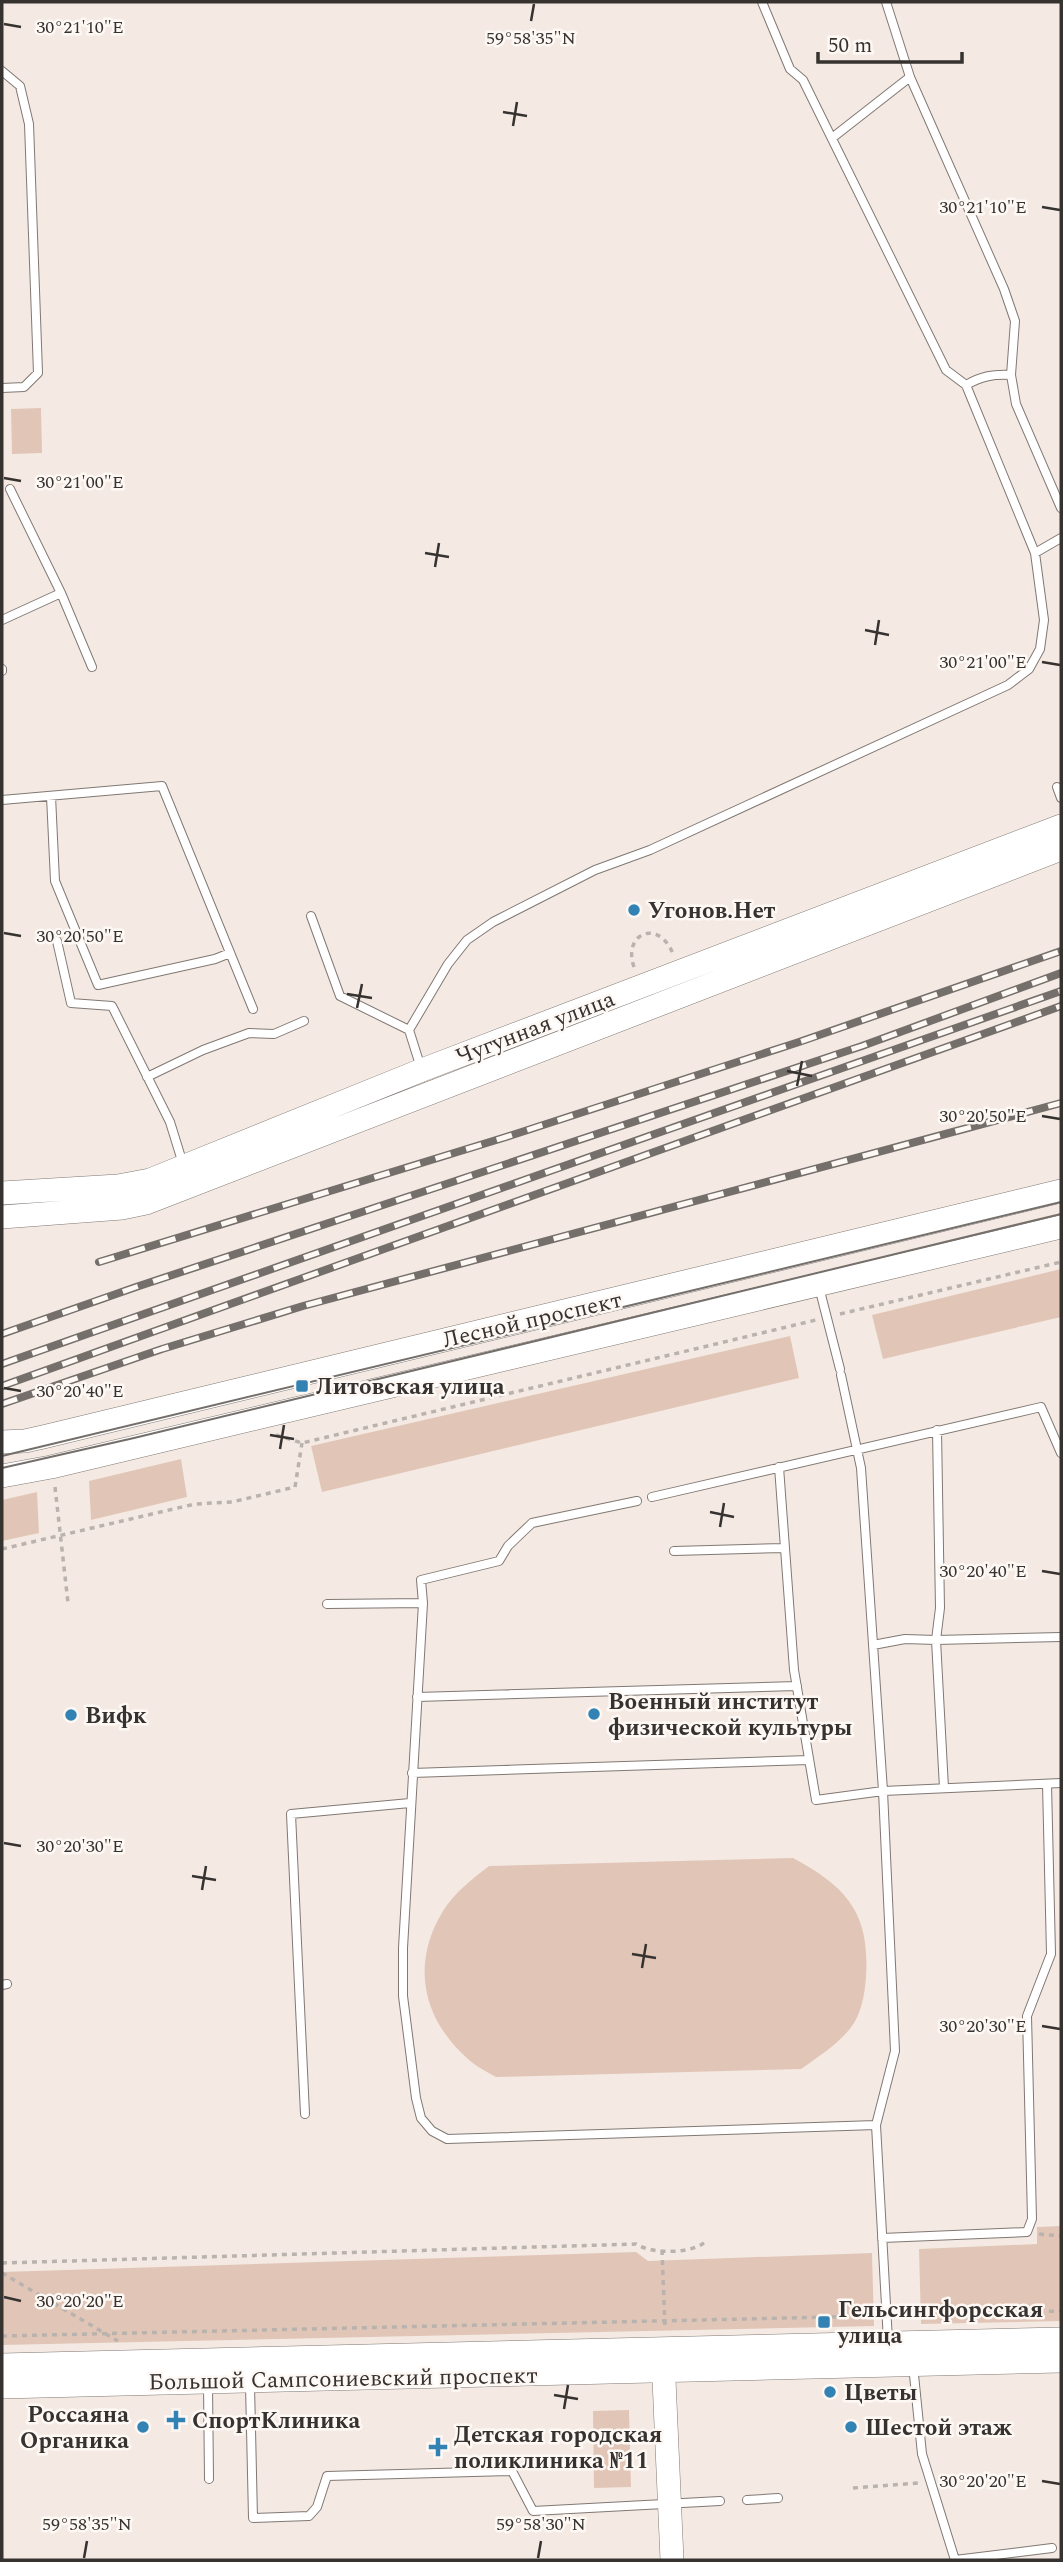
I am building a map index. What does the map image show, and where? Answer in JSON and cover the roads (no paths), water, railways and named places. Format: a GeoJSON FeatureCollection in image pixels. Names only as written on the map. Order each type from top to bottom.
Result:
{"type":"FeatureCollection","features":[{"type":"Feature","properties":{"kind":"main road","name":"Чугунная улица"},"geometry":{"type":"LineString","coordinates":[[2,1217],[122,1208],[146,1202],[188,1176],[422,1070],[1061,826]]}},
{"type":"Feature","properties":{"kind":"main road","name":"Чугунная улица"},"geometry":{"type":"LineString","coordinates":[[2,1192],[131,1184],[188,1176],[431,1093],[1061,849]]}},
{"type":"Feature","properties":{"kind":"main road","name":"Лесной проспект"},"geometry":{"type":"LineString","coordinates":[[2,1442],[43,1437],[1061,1191]]}},
{"type":"Feature","properties":{"kind":"main road","name":"Лесной проспект"},"geometry":{"type":"LineString","coordinates":[[2,1476],[41,1469],[1061,1227]]}},
{"type":"Feature","properties":{"kind":"main road"},"geometry":{"type":"LineString","coordinates":[[536,1318],[543,1349]]}},
{"type":"Feature","properties":{"kind":"main road","name":"Большой Сампсониевский проспект"},"geometry":{"type":"LineString","coordinates":[[2,2387],[664,2371],[1061,2339]]}},
{"type":"Feature","properties":{"kind":"main road"},"geometry":{"type":"LineString","coordinates":[[664,2341],[672,2560]]}},
{"type":"Feature","properties":{"kind":"main road","name":"Большой Сампсониевский проспект"},"geometry":{"type":"LineString","coordinates":[[2,2365],[664,2341],[888,2354]]}},
{"type":"Feature","properties":{"kind":"main road","name":"Большой Сампсониевский проспект"},"geometry":{"type":"LineString","coordinates":[[912,2353],[1061,2361]]}},
{"type":"Feature","properties":{"kind":"lane"},"geometry":{"type":"LineString","coordinates":[[409,1030],[448,964],[467,940],[493,922],[595,870],[650,850],[1008,685],[1029,669],[1040,649],[1044,621],[1035,552],[966,385],[946,370],[803,80],[790,69],[762,2]]}},
{"type":"Feature","properties":{"kind":"lane"},"geometry":{"type":"LineString","coordinates":[[886,2],[910,77],[1015,321],[1011,375],[1016,404],[1061,508]]}},
{"type":"Feature","properties":{"kind":"lane"},"geometry":{"type":"LineString","coordinates":[[2,71],[20,86],[29,124],[38,373],[24,387],[2,388]]}},
{"type":"Feature","properties":{"kind":"lane"},"geometry":{"type":"LineString","coordinates":[[832,138],[910,77]]}},
{"type":"Feature","properties":{"kind":"lane"},"geometry":{"type":"LineString","coordinates":[[966,385],[980,377],[1011,375]]}},
{"type":"Feature","properties":{"kind":"lane"},"geometry":{"type":"LineString","coordinates":[[9,489],[61,593],[92,667]]}},
{"type":"Feature","properties":{"kind":"lane"},"geometry":{"type":"LineString","coordinates":[[1035,552],[1061,538]]}},
{"type":"Feature","properties":{"kind":"lane"},"geometry":{"type":"LineString","coordinates":[[2,620],[61,593]]}},
{"type":"Feature","properties":{"kind":"lane"},"geometry":{"type":"LineString","coordinates":[[2,800],[162,786],[253,1009]]}},
{"type":"Feature","properties":{"kind":"lane"},"geometry":{"type":"LineString","coordinates":[[1057,787],[1061,799]]}},
{"type":"Feature","properties":{"kind":"lane"},"geometry":{"type":"LineString","coordinates":[[51,796],[55,881],[97,985],[215,959],[230,953]]}},
{"type":"Feature","properties":{"kind":"lane"},"geometry":{"type":"LineString","coordinates":[[311,916],[340,996],[409,1030],[431,1093]]}},
{"type":"Feature","properties":{"kind":"lane"},"geometry":{"type":"LineString","coordinates":[[57,941],[71,1003],[112,1006],[170,1122],[188,1176]]}},
{"type":"Feature","properties":{"kind":"lane"},"geometry":{"type":"LineString","coordinates":[[146,1077],[203,1050],[249,1034],[274,1034],[304,1021]]}},
{"type":"Feature","properties":{"kind":"lane"},"geometry":{"type":"LineString","coordinates":[[819,1284],[858,1448],[883,1791],[895,2051],[876,2125],[888,2354]]}},
{"type":"Feature","properties":{"kind":"lane"},"geometry":{"type":"LineString","coordinates":[[652,1497],[1041,1407],[1061,1454]]}},
{"type":"Feature","properties":{"kind":"lane"},"geometry":{"type":"LineString","coordinates":[[937,1430],[940,1608],[936,1640],[944,1788]]}},
{"type":"Feature","properties":{"kind":"lane"},"geometry":{"type":"LineString","coordinates":[[779,1467],[797,1686],[816,1800],[883,1791],[1061,1783]]}},
{"type":"Feature","properties":{"kind":"lane"},"geometry":{"type":"LineString","coordinates":[[637,1501],[532,1523],[508,1546],[499,1561],[421,1580],[423,1603],[410,1802],[402,1996],[421,2118],[432,2131],[447,2139],[876,2125]]}},
{"type":"Feature","properties":{"kind":"lane"},"geometry":{"type":"LineString","coordinates":[[674,1551],[785,1548]]}},
{"type":"Feature","properties":{"kind":"lane"},"geometry":{"type":"LineString","coordinates":[[327,1604],[423,1603]]}},
{"type":"Feature","properties":{"kind":"lane"},"geometry":{"type":"LineString","coordinates":[[873,1644],[905,1639],[1061,1637]]}},
{"type":"Feature","properties":{"kind":"lane"},"geometry":{"type":"LineString","coordinates":[[417,1697],[797,1686]]}},
{"type":"Feature","properties":{"kind":"lane"},"geometry":{"type":"LineString","coordinates":[[412,1773],[809,1760]]}},
{"type":"Feature","properties":{"kind":"lane"},"geometry":{"type":"LineString","coordinates":[[882,2238],[1027,2232],[1032,2219],[1027,2016],[1051,1954],[1047,1784]]}},
{"type":"Feature","properties":{"kind":"lane"},"geometry":{"type":"LineString","coordinates":[[305,2114],[291,1814],[410,1802]]}},
{"type":"Feature","properties":{"kind":"lane"},"geometry":{"type":"LineString","coordinates":[[912,2353],[922,2454],[955,2560],[1052,2548]]}},
{"type":"Feature","properties":{"kind":"lane"},"geometry":{"type":"LineString","coordinates":[[208,2381],[209,2479]]}},
{"type":"Feature","properties":{"kind":"lane"},"geometry":{"type":"LineString","coordinates":[[250,2381],[253,2518],[309,2516],[317,2507],[327,2476],[512,2470],[533,2511],[720,2501]]}},
{"type":"Feature","properties":{"kind":"lane"},"geometry":{"type":"LineString","coordinates":[[747,2500],[778,2498]]}},
{"type":"Feature","properties":{"kind":"tram line"},"geometry":{"type":"LineString","coordinates":[[2,1456],[1061,1202]]}},
{"type":"Feature","properties":{"kind":"tram line"},"geometry":{"type":"LineString","coordinates":[[2,1468],[1061,1214]]}},
{"type":"Feature","properties":{"kind":"railway"},"geometry":{"type":"LineString","coordinates":[[99,1262],[506,1137],[799,1042],[1061,951]]}},
{"type":"Feature","properties":{"kind":"railway"},"geometry":{"type":"LineString","coordinates":[[2,1334],[862,1046],[1061,973]]}},
{"type":"Feature","properties":{"kind":"railway"},"geometry":{"type":"LineString","coordinates":[[2,1364],[1061,991]]}},
{"type":"Feature","properties":{"kind":"railway"},"geometry":{"type":"LineString","coordinates":[[2,1386],[1061,1006]]}},
{"type":"Feature","properties":{"kind":"railway"},"geometry":{"type":"LineString","coordinates":[[2,1404],[162,1349],[303,1306],[1061,1103]]}},
{"type":"Feature","properties":{"kind":"place","name":"Угонов.Нет"},"geometry":{"type":"Point","coordinates":[634,910]}},
{"type":"Feature","properties":{"kind":"place","name":"Литовская улица"},"geometry":{"type":"Point","coordinates":[302,1386]}},
{"type":"Feature","properties":{"kind":"place","name":"Военный институт физической культуры"},"geometry":{"type":"Point","coordinates":[594,1714]}},
{"type":"Feature","properties":{"kind":"place","name":"Вифк"},"geometry":{"type":"Point","coordinates":[71,1715]}},
{"type":"Feature","properties":{"kind":"place","name":"Гельсингфорсская улица"},"geometry":{"type":"Point","coordinates":[824,2322]}},
{"type":"Feature","properties":{"kind":"place","name":"Цветы"},"geometry":{"type":"Point","coordinates":[830,2392]}},
{"type":"Feature","properties":{"kind":"place","name":"СпортКлиника"},"geometry":{"type":"Point","coordinates":[176,2420]}},
{"type":"Feature","properties":{"kind":"place","name":"Россаяна Органика"},"geometry":{"type":"Point","coordinates":[143,2427]}},
{"type":"Feature","properties":{"kind":"place","name":"Шестой этаж"},"geometry":{"type":"Point","coordinates":[851,2427]}},
{"type":"Feature","properties":{"kind":"place","name":"Детская городская поликлиника №11"},"geometry":{"type":"Point","coordinates":[438,2447]}}]}
